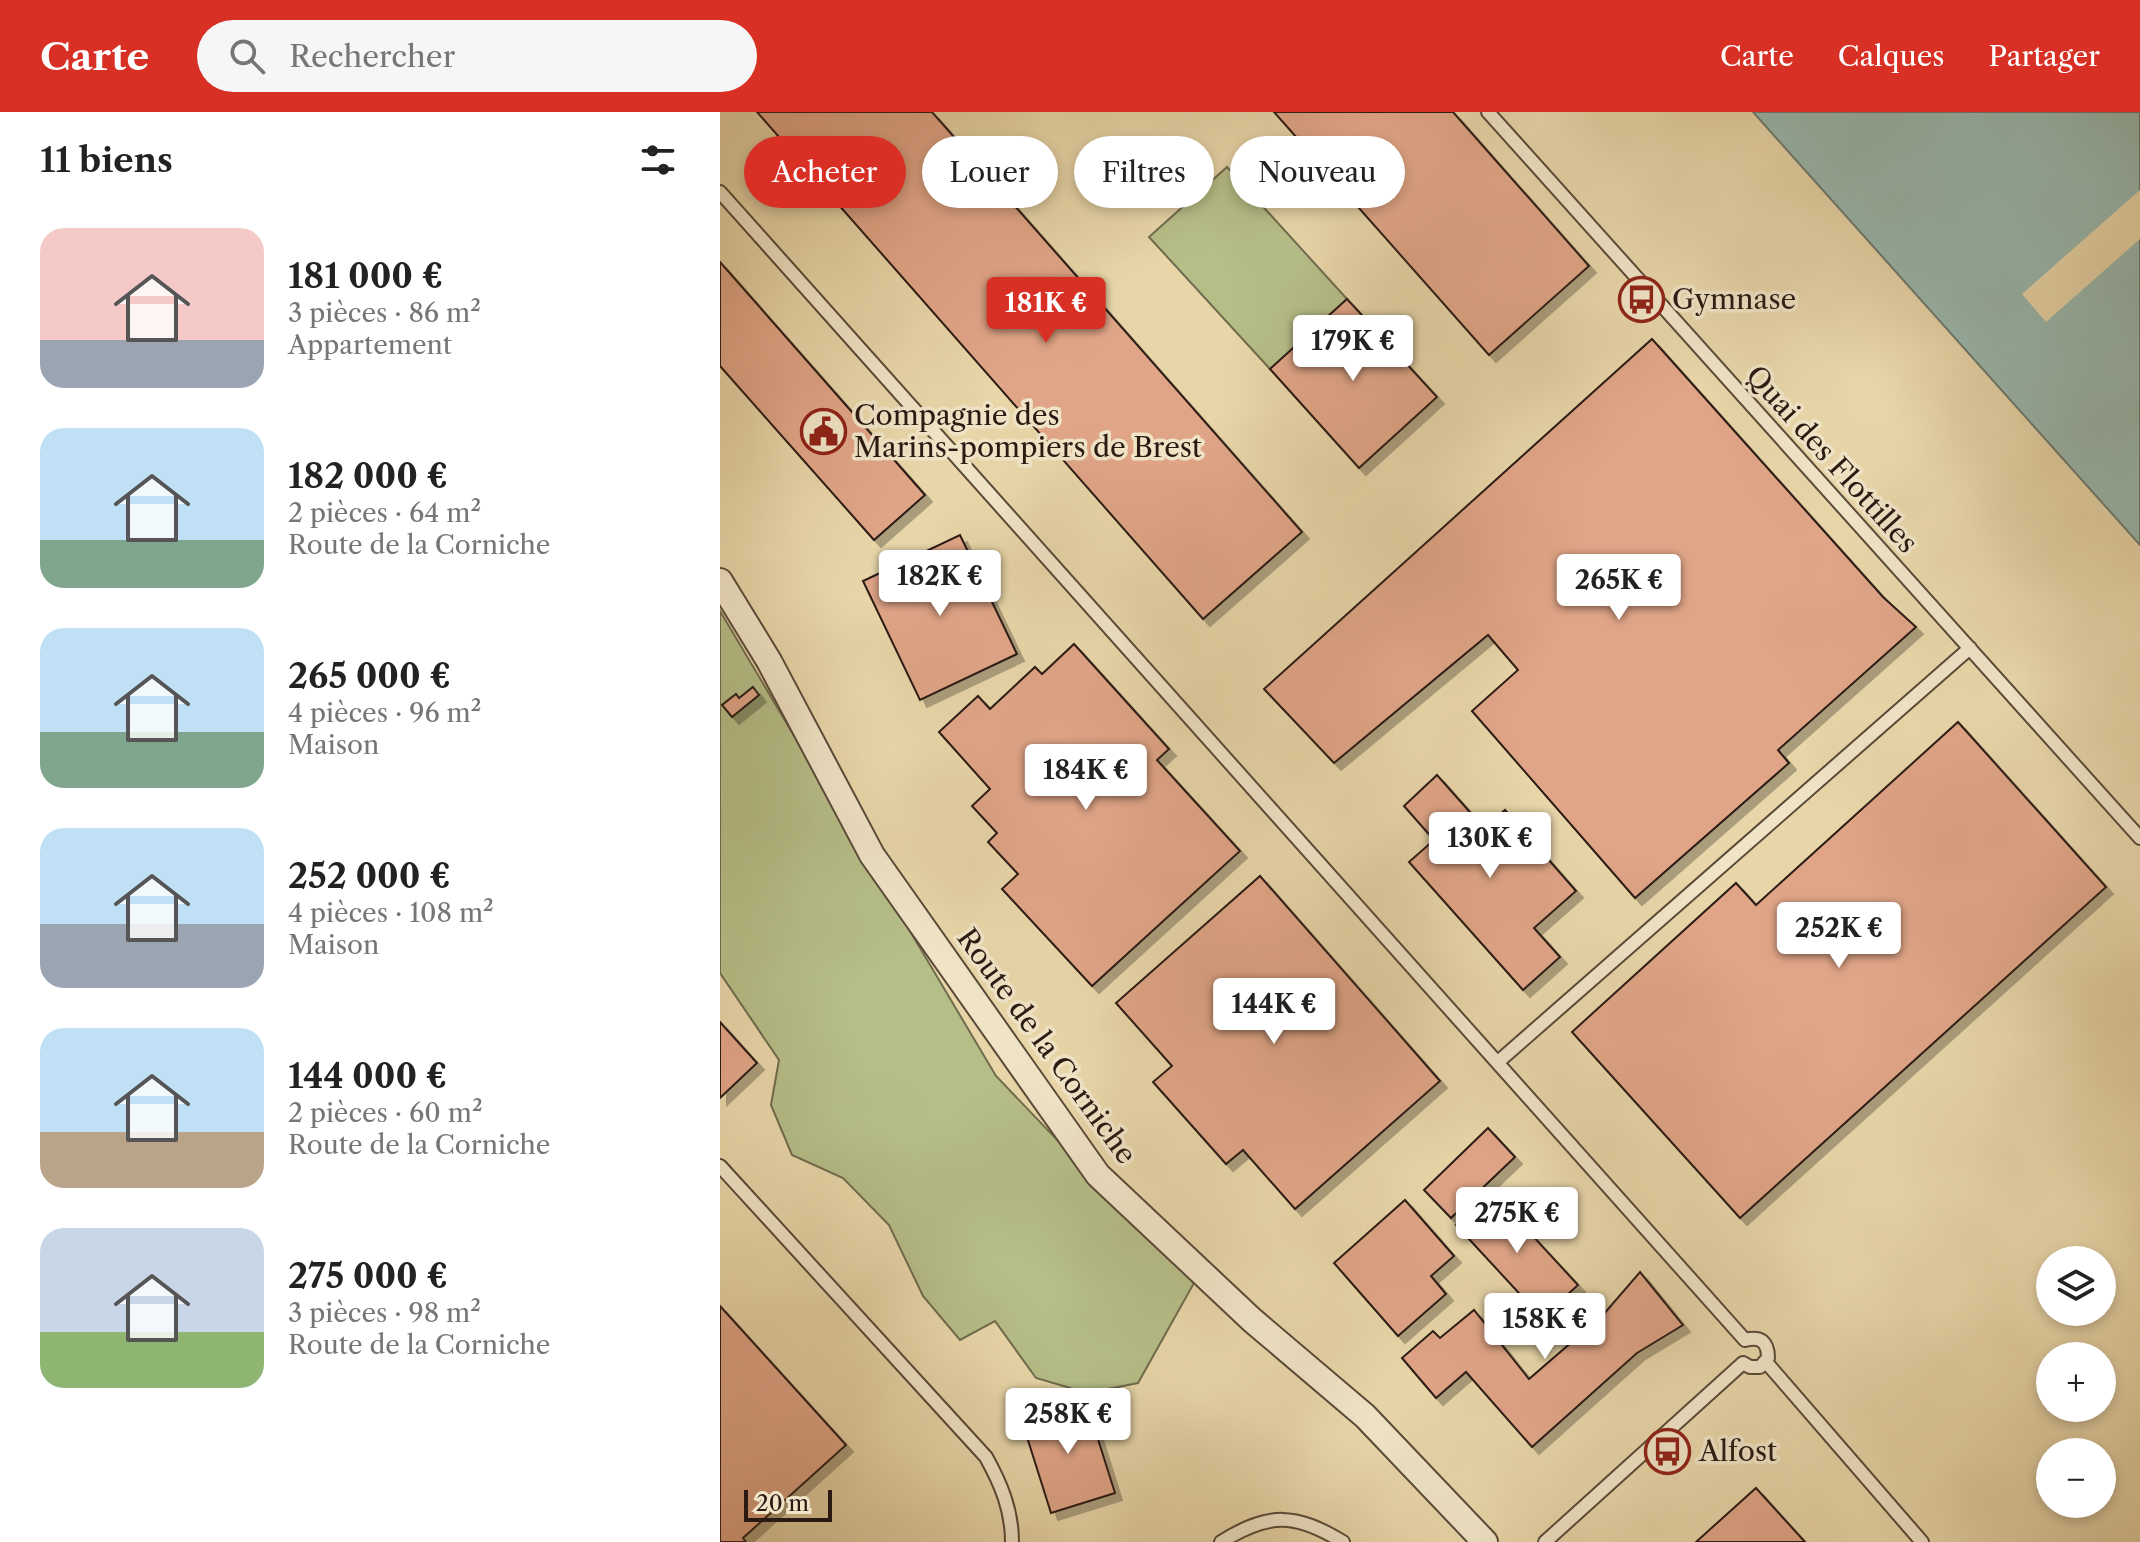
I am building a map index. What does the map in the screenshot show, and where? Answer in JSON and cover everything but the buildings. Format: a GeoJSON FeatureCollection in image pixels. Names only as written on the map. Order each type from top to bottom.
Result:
{"type":"FeatureCollection","features":[{"type":"Feature","properties":{"kind":"street","name":"Route de la Corniche"},"geometry":{"type":"LineString","coordinates":[[720,581],[769,661],[872,855],[1098,1175],[1252,1320],[1365,1416],[1485,1542]]}},
{"type":"Feature","properties":{"kind":"lane","name":"Quai des Flottilles"},"geometry":{"type":"LineString","coordinates":[[1488,112],[2140,838]]}},
{"type":"Feature","properties":{"kind":"lane"},"geometry":{"type":"LineString","coordinates":[[720,192],[1745,1340],[1762,1340],[1768,1347],[1766,1362],[1760,1367],[1750,1367],[1739,1357],[1745,1340]]}},
{"type":"Feature","properties":{"kind":"lane"},"geometry":{"type":"LineString","coordinates":[[1498,1062],[1970,648]]}},
{"type":"Feature","properties":{"kind":"lane"},"geometry":{"type":"LineString","coordinates":[[720,1166],[986,1457],[1003,1487],[1012,1526],[1012,1542]]}},
{"type":"Feature","properties":{"kind":"lane"},"geometry":{"type":"LineString","coordinates":[[1766,1362],[1922,1542]]}},
{"type":"Feature","properties":{"kind":"lane"},"geometry":{"type":"LineString","coordinates":[[1545,1542],[1743,1363]]}},
{"type":"Feature","properties":{"kind":"lane"},"geometry":{"type":"LineString","coordinates":[[1221,1542],[1268,1521],[1287,1519],[1306,1521],[1343,1542]]}},
{"type":"Feature","properties":{"kind":"green space"},"geometry":{"type":"Polygon","coordinates":[[[1227,167],[1230,170],[1230,208],[1264,208],[1347,299],[1270,369],[1149,237],[1181,208],[1214,208],[1214,179],[1227,167]]]}},
{"type":"Feature","properties":{"kind":"green space"},"geometry":{"type":"Polygon","coordinates":[[[720,611],[996,1076],[1194,1283],[1138,1383],[1087,1393],[1036,1378],[995,1321],[960,1340],[923,1296],[889,1225],[843,1178],[792,1155],[771,1105],[779,1060],[720,973],[720,611]]]}},
{"type":"Feature","properties":{"kind":"water"},"geometry":{"type":"Polygon","coordinates":[[[1753,112],[2140,112],[2140,545],[1753,112]]]}},
{"type":"Feature","properties":{"kind":"pier"},"geometry":{"type":"Polygon","coordinates":[[[2140,190],[2140,239],[2046,322],[2022,294],[2140,190]]]}},
{"type":"Feature","properties":{"kind":"place","name":"Gymnase"},"geometry":{"type":"Point","coordinates":[1641,299]}},
{"type":"Feature","properties":{"kind":"place","name":"Compagnie des Marins-pompiers de Brest"},"geometry":{"type":"Point","coordinates":[823,431]}},
{"type":"Feature","properties":{"kind":"place","name":"Alfost"},"geometry":{"type":"Point","coordinates":[1668,1451]}}]}
